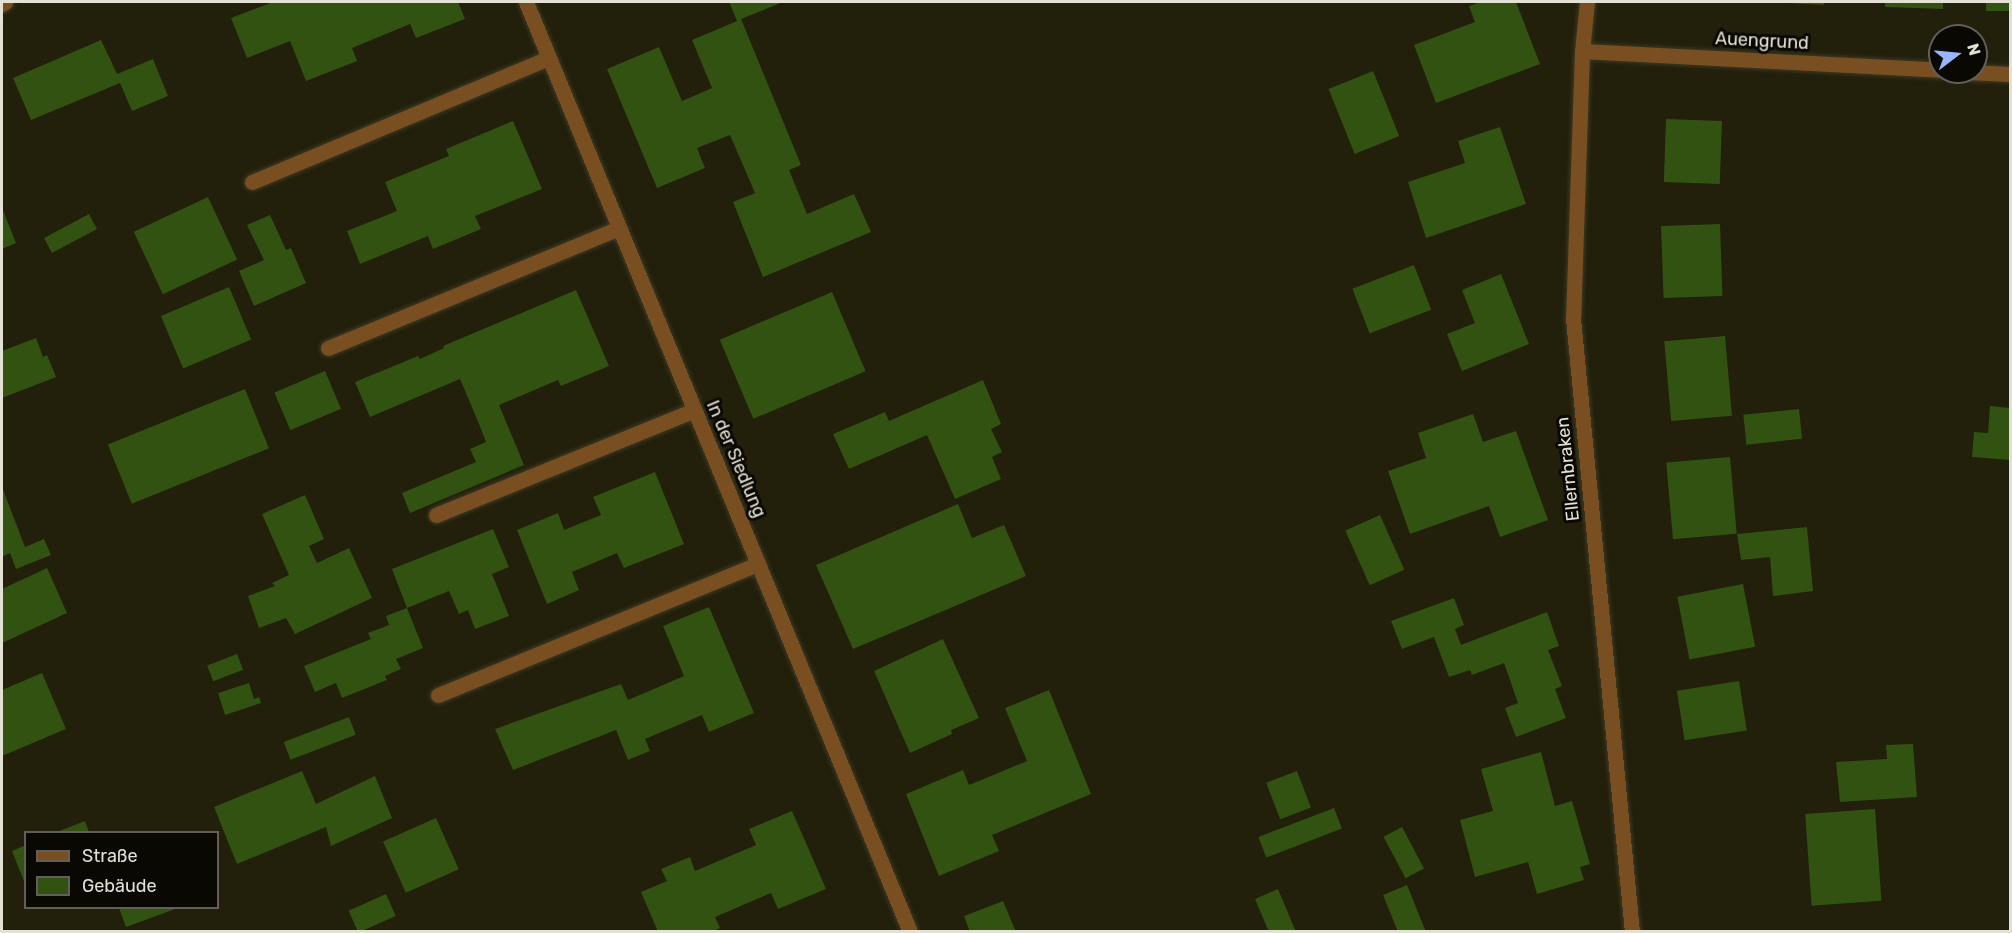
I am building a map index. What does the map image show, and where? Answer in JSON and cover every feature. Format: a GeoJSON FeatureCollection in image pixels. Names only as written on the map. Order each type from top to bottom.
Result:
{"type":"FeatureCollection","features":[{"type":"Feature","properties":{"kind":"street","name":"In der Siedlung"},"geometry":{"type":"LineString","coordinates":[[526,2],[910,932]]}},
{"type":"Feature","properties":{"kind":"street","name":"Ellernbraken"},"geometry":{"type":"LineString","coordinates":[[1587,2],[1582,51],[1573,318],[1632,932]]}},
{"type":"Feature","properties":{"kind":"street","name":"Auengrund"},"geometry":{"type":"LineString","coordinates":[[1582,51],[1928,69]]}},
{"type":"Feature","properties":{"kind":"street"},"geometry":{"type":"LineString","coordinates":[[252,182],[549,58]]}},
{"type":"Feature","properties":{"kind":"street"},"geometry":{"type":"LineString","coordinates":[[1988,73],[2010,74]]}},
{"type":"Feature","properties":{"kind":"street"},"geometry":{"type":"LineString","coordinates":[[328,348],[619,228]]}},
{"type":"Feature","properties":{"kind":"street"},"geometry":{"type":"LineString","coordinates":[[436,515],[695,410]]}},
{"type":"Feature","properties":{"kind":"street"},"geometry":{"type":"LineString","coordinates":[[438,695],[759,564]]}},
{"type":"Feature","properties":{"kind":"building"},"geometry":{"type":"Polygon","coordinates":[[[273,2],[458,2],[465,19],[416,38],[410,24],[352,48],[357,61],[306,81],[290,41],[247,58],[231,18],[273,2]]]}},
{"type":"Feature","properties":{"kind":"building"},"geometry":{"type":"Polygon","coordinates":[[[729,2],[783,2],[741,19],[801,165],[789,170],[807,214],[854,194],[871,232],[763,277],[733,202],[755,193],[730,135],[697,148],[705,168],[657,188],[607,69],[659,47],[682,101],[712,88],[692,40],[737,21],[729,2]]]}},
{"type":"Feature","properties":{"kind":"building"},"geometry":{"type":"Polygon","coordinates":[[[1481,2],[1516,2],[1540,64],[1436,103],[1414,45],[1475,22],[1469,6],[1481,2]]]}},
{"type":"Feature","properties":{"kind":"building"},"geometry":{"type":"Polygon","coordinates":[[[1767,2],[1824,2],[1824,5],[1767,2]]]}},
{"type":"Feature","properties":{"kind":"building"},"geometry":{"type":"Polygon","coordinates":[[[1885,2],[1943,2],[1943,9],[1885,7],[1885,2]]]}},
{"type":"Feature","properties":{"kind":"building"},"geometry":{"type":"Polygon","coordinates":[[[1986,2],[2010,2],[2010,11],[1986,11],[1986,2]]]}},
{"type":"Feature","properties":{"kind":"building"},"geometry":{"type":"Polygon","coordinates":[[[101,40],[117,74],[153,59],[168,96],[132,111],[120,83],[31,120],[13,78],[101,40]]]}},
{"type":"Feature","properties":{"kind":"building"},"geometry":{"type":"Polygon","coordinates":[[[1373,71],[1399,136],[1355,154],[1328,89],[1373,71]]]}},
{"type":"Feature","properties":{"kind":"building"},"geometry":{"type":"Polygon","coordinates":[[[1666,119],[1722,121],[1720,184],[1664,182],[1666,119]]]}},
{"type":"Feature","properties":{"kind":"building"},"geometry":{"type":"Polygon","coordinates":[[[513,121],[542,189],[475,216],[481,229],[433,249],[428,236],[360,264],[347,231],[397,211],[385,182],[449,156],[446,149],[513,121]]]}},
{"type":"Feature","properties":{"kind":"building"},"geometry":{"type":"Polygon","coordinates":[[[1500,127],[1526,204],[1426,238],[1408,182],[1465,163],[1458,141],[1500,127]]]}},
{"type":"Feature","properties":{"kind":"building"},"geometry":{"type":"Polygon","coordinates":[[[208,197],[237,260],[163,294],[134,232],[208,197]]]}},
{"type":"Feature","properties":{"kind":"building"},"geometry":{"type":"Polygon","coordinates":[[[2,208],[16,243],[2,249],[2,208]]]}},
{"type":"Feature","properties":{"kind":"building"},"geometry":{"type":"Polygon","coordinates":[[[89,214],[97,229],[52,253],[44,238],[89,214]]]}},
{"type":"Feature","properties":{"kind":"building"},"geometry":{"type":"Polygon","coordinates":[[[270,215],[286,250],[291,248],[306,283],[254,306],[239,271],[264,260],[247,225],[270,215]]]}},
{"type":"Feature","properties":{"kind":"building"},"geometry":{"type":"Polygon","coordinates":[[[1720,224],[1723,296],[1664,298],[1661,226],[1720,224]]]}},
{"type":"Feature","properties":{"kind":"building"},"geometry":{"type":"Polygon","coordinates":[[[1414,265],[1431,310],[1370,333],[1352,289],[1414,265]]]}},
{"type":"Feature","properties":{"kind":"building"},"geometry":{"type":"Polygon","coordinates":[[[1501,274],[1529,344],[1462,371],[1447,334],[1475,323],[1462,290],[1501,274]]]}},
{"type":"Feature","properties":{"kind":"building"},"geometry":{"type":"Polygon","coordinates":[[[229,287],[251,339],[183,368],[161,316],[229,287]]]}},
{"type":"Feature","properties":{"kind":"building"},"geometry":{"type":"Polygon","coordinates":[[[576,290],[609,366],[561,386],[558,380],[499,405],[524,465],[410,513],[402,493],[476,462],[470,449],[486,442],[479,424],[460,379],[370,417],[355,382],[418,356],[420,359],[444,348],[443,346],[576,290]]]}},
{"type":"Feature","properties":{"kind":"building"},"geometry":{"type":"Polygon","coordinates":[[[832,292],[866,371],[753,419],[720,340],[832,292]]]}},
{"type":"Feature","properties":{"kind":"building"},"geometry":{"type":"Polygon","coordinates":[[[1725,336],[1732,416],[1671,421],[1664,341],[1725,336]]]}},
{"type":"Feature","properties":{"kind":"building"},"geometry":{"type":"Polygon","coordinates":[[[36,338],[43,357],[47,355],[56,377],[2,398],[2,351],[36,338]]]}},
{"type":"Feature","properties":{"kind":"building"},"geometry":{"type":"Polygon","coordinates":[[[325,371],[341,409],[290,430],[274,392],[325,371]]]}},
{"type":"Feature","properties":{"kind":"building"},"geometry":{"type":"Polygon","coordinates":[[[983,380],[1001,424],[991,429],[1002,452],[992,457],[1001,479],[955,499],[927,435],[849,469],[833,434],[885,412],[889,421],[983,380]]]}},
{"type":"Feature","properties":{"kind":"building"},"geometry":{"type":"Polygon","coordinates":[[[245,389],[269,448],[132,504],[108,444],[245,389]]]}},
{"type":"Feature","properties":{"kind":"building"},"geometry":{"type":"Polygon","coordinates":[[[1990,406],[2010,408],[2010,460],[1972,457],[1974,432],[1988,433],[1990,406]]]}},
{"type":"Feature","properties":{"kind":"building"},"geometry":{"type":"Polygon","coordinates":[[[1799,409],[1802,439],[1746,445],[1743,415],[1799,409]]]}},
{"type":"Feature","properties":{"kind":"building"},"geometry":{"type":"Polygon","coordinates":[[[1473,414],[1483,442],[1516,431],[1548,520],[1500,537],[1489,506],[1410,534],[1388,471],[1426,458],[1418,433],[1473,414]]]}},
{"type":"Feature","properties":{"kind":"building"},"geometry":{"type":"Polygon","coordinates":[[[1730,457],[1737,534],[1673,539],[1666,463],[1730,457]]]}},
{"type":"Feature","properties":{"kind":"building"},"geometry":{"type":"Polygon","coordinates":[[[655,472],[684,544],[624,568],[617,553],[572,572],[579,590],[547,604],[517,530],[558,513],[564,530],[601,515],[593,497],[655,472]]]}},
{"type":"Feature","properties":{"kind":"building"},"geometry":{"type":"Polygon","coordinates":[[[2,487],[25,547],[44,539],[51,555],[16,569],[10,553],[2,557],[2,487]]]}},
{"type":"Feature","properties":{"kind":"building"},"geometry":{"type":"Polygon","coordinates":[[[305,495],[324,539],[309,546],[317,563],[349,548],[372,598],[295,634],[286,618],[259,628],[248,596],[275,586],[272,583],[289,575],[262,514],[305,495]]]}},
{"type":"Feature","properties":{"kind":"building"},"geometry":{"type":"Polygon","coordinates":[[[958,504],[972,538],[1004,525],[1026,576],[853,649],[816,565],[958,504]]]}},
{"type":"Feature","properties":{"kind":"building"},"geometry":{"type":"Polygon","coordinates":[[[1380,515],[1404,570],[1370,585],[1345,530],[1380,515]]]}},
{"type":"Feature","properties":{"kind":"building"},"geometry":{"type":"Polygon","coordinates":[[[1807,527],[1813,591],[1773,596],[1770,557],[1741,560],[1737,534],[1807,527]]]}},
{"type":"Feature","properties":{"kind":"building"},"geometry":{"type":"Polygon","coordinates":[[[493,529],[509,567],[492,574],[509,616],[475,629],[468,610],[459,614],[449,591],[407,608],[392,569],[493,529]]]}},
{"type":"Feature","properties":{"kind":"building"},"geometry":{"type":"Polygon","coordinates":[[[47,568],[67,613],[2,643],[2,589],[47,568]]]}},
{"type":"Feature","properties":{"kind":"building"},"geometry":{"type":"Polygon","coordinates":[[[1743,584],[1755,647],[1689,660],[1677,597],[1743,584]]]}},
{"type":"Feature","properties":{"kind":"building"},"geometry":{"type":"Polygon","coordinates":[[[1454,598],[1464,625],[1455,629],[1461,645],[1547,612],[1559,646],[1548,650],[1562,686],[1555,689],[1566,718],[1516,737],[1505,708],[1518,703],[1504,663],[1472,675],[1470,670],[1449,677],[1434,637],[1402,649],[1391,621],[1454,598]]]}},
{"type":"Feature","properties":{"kind":"building"},"geometry":{"type":"Polygon","coordinates":[[[709,607],[754,713],[709,732],[702,715],[645,739],[650,751],[628,760],[616,730],[513,770],[495,729],[621,684],[628,700],[684,676],[663,626],[709,607]]]}},
{"type":"Feature","properties":{"kind":"building"},"geometry":{"type":"Polygon","coordinates":[[[407,608],[423,648],[396,659],[401,669],[385,676],[387,680],[342,698],[336,683],[315,692],[304,666],[371,639],[368,633],[389,625],[386,616],[407,608]]]}},
{"type":"Feature","properties":{"kind":"building"},"geometry":{"type":"Polygon","coordinates":[[[943,639],[979,718],[951,730],[952,734],[910,753],[874,671],[943,639]]]}},
{"type":"Feature","properties":{"kind":"building"},"geometry":{"type":"Polygon","coordinates":[[[237,654],[243,670],[213,681],[207,665],[237,654]]]}},
{"type":"Feature","properties":{"kind":"building"},"geometry":{"type":"Polygon","coordinates":[[[42,673],[66,729],[2,756],[2,690],[42,673]]]}},
{"type":"Feature","properties":{"kind":"building"},"geometry":{"type":"Polygon","coordinates":[[[1739,681],[1747,730],[1685,740],[1677,691],[1739,681]]]}},
{"type":"Feature","properties":{"kind":"building"},"geometry":{"type":"Polygon","coordinates":[[[249,683],[254,699],[259,697],[261,703],[225,715],[218,693],[249,683]]]}},
{"type":"Feature","properties":{"kind":"building"},"geometry":{"type":"Polygon","coordinates":[[[1049,690],[1091,794],[992,835],[999,851],[939,876],[906,794],[963,770],[969,785],[1027,761],[1005,708],[1049,690]]]}},
{"type":"Feature","properties":{"kind":"building"},"geometry":{"type":"Polygon","coordinates":[[[349,717],[356,735],[290,760],[284,742],[349,717]]]}},
{"type":"Feature","properties":{"kind":"building"},"geometry":{"type":"Polygon","coordinates":[[[1913,744],[1917,797],[1840,802],[1836,762],[1887,759],[1886,745],[1913,744]]]}},
{"type":"Feature","properties":{"kind":"building"},"geometry":{"type":"Polygon","coordinates":[[[1541,752],[1555,806],[1572,801],[1590,864],[1580,867],[1584,880],[1537,894],[1528,862],[1475,877],[1460,820],[1493,811],[1481,769],[1541,752]]]}},
{"type":"Feature","properties":{"kind":"building"},"geometry":{"type":"Polygon","coordinates":[[[302,771],[316,804],[375,776],[392,818],[331,846],[326,827],[237,864],[214,807],[302,771]]]}},
{"type":"Feature","properties":{"kind":"building"},"geometry":{"type":"Polygon","coordinates":[[[1297,771],[1311,807],[1280,819],[1266,783],[1297,771]]]}},
{"type":"Feature","properties":{"kind":"building"},"geometry":{"type":"Polygon","coordinates":[[[1334,808],[1342,829],[1266,858],[1258,837],[1334,808]]]}},
{"type":"Feature","properties":{"kind":"building"},"geometry":{"type":"Polygon","coordinates":[[[1875,809],[1881,901],[1812,906],[1805,814],[1875,809]]]}},
{"type":"Feature","properties":{"kind":"building"},"geometry":{"type":"Polygon","coordinates":[[[792,811],[826,889],[778,909],[771,893],[715,917],[720,928],[711,932],[658,932],[641,892],[667,881],[661,869],[690,857],[695,871],[756,845],[749,829],[792,811]]]}},
{"type":"Feature","properties":{"kind":"building"},"geometry":{"type":"Polygon","coordinates":[[[436,818],[459,869],[406,893],[383,842],[436,818]]]}},
{"type":"Feature","properties":{"kind":"building"},"geometry":{"type":"Polygon","coordinates":[[[85,821],[89,831],[60,831],[85,821]]]}},
{"type":"Feature","properties":{"kind":"building"},"geometry":{"type":"Polygon","coordinates":[[[1402,827],[1424,868],[1406,878],[1383,837],[1402,827]]]}},
{"type":"Feature","properties":{"kind":"building"},"geometry":{"type":"Polygon","coordinates":[[[24,846],[24,881],[12,851],[24,846]]]}},
{"type":"Feature","properties":{"kind":"building"},"geometry":{"type":"Polygon","coordinates":[[[1407,885],[1426,932],[1398,932],[1383,895],[1407,885]]]}},
{"type":"Feature","properties":{"kind":"building"},"geometry":{"type":"Polygon","coordinates":[[[1278,889],[1296,932],[1269,932],[1255,899],[1278,889]]]}},
{"type":"Feature","properties":{"kind":"building"},"geometry":{"type":"Polygon","coordinates":[[[386,894],[396,916],[358,932],[349,911],[386,894]]]}},
{"type":"Feature","properties":{"kind":"building"},"geometry":{"type":"Polygon","coordinates":[[[1003,901],[1016,932],[970,932],[964,916],[1003,901]]]}},
{"type":"Feature","properties":{"kind":"building"},"geometry":{"type":"Polygon","coordinates":[[[119,909],[175,909],[126,927],[119,909]]]}}]}
